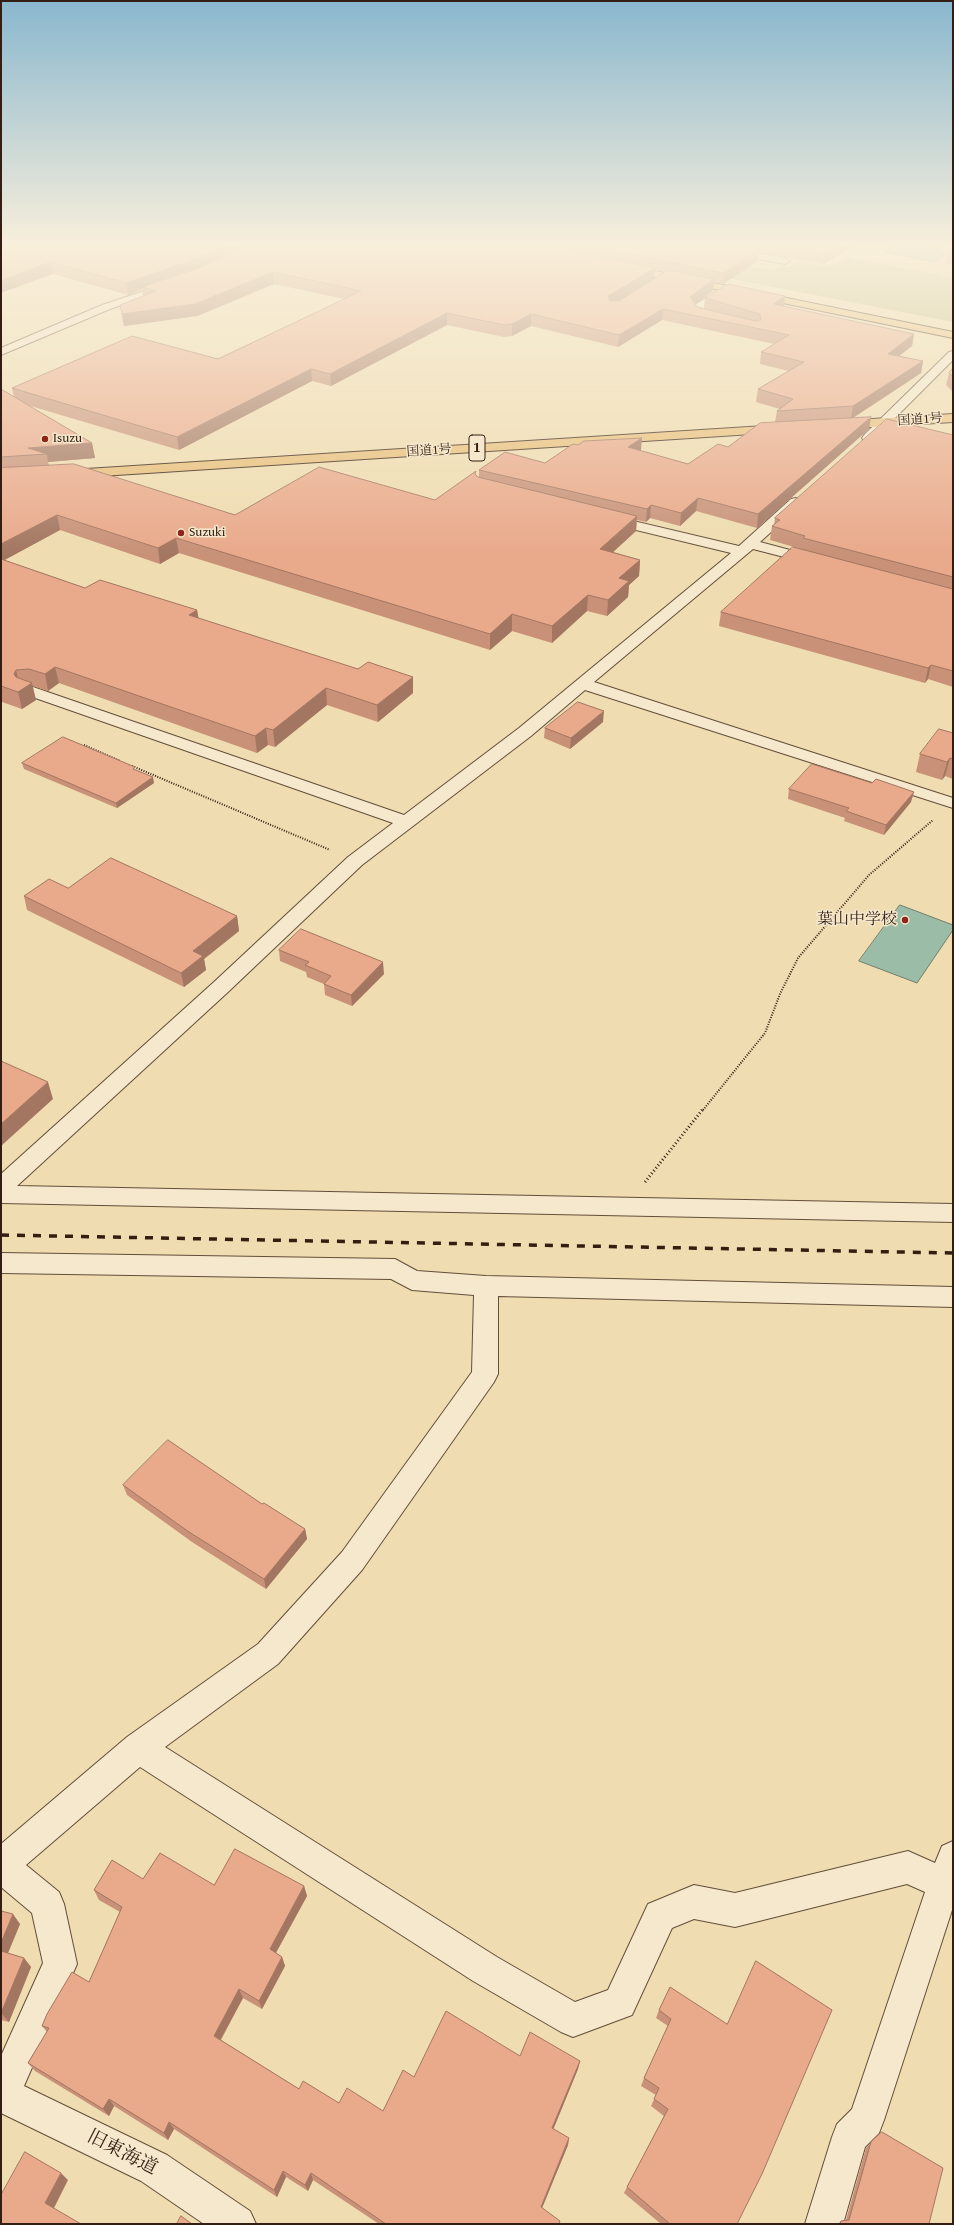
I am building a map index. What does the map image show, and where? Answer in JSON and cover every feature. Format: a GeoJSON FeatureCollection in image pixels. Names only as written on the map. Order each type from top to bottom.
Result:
{"type":"FeatureCollection","features":[{"type":"Feature","properties":{"kind":"main road","name":"国道1号"},"geometry":{"type":"LineString","coordinates":[[830,426],[953,418]]}},
{"type":"Feature","properties":{"kind":"main road","name":"国道1号"},"geometry":{"type":"LineString","coordinates":[[56,475],[790,428]]}},
{"type":"Feature","properties":{"kind":"street"},"geometry":{"type":"LineString","coordinates":[[858,446],[886,422],[953,354]]}},
{"type":"Feature","properties":{"kind":"street"},"geometry":{"type":"LineString","coordinates":[[1,1187],[221,987],[355,861],[525,732],[746,547],[808,491]]}},
{"type":"Feature","properties":{"kind":"street"},"geometry":{"type":"LineString","coordinates":[[597,516],[832,566]]}},
{"type":"Feature","properties":{"kind":"street"},"geometry":{"type":"LineString","coordinates":[[583,684],[952,803]]}},
{"type":"Feature","properties":{"kind":"street"},"geometry":{"type":"LineString","coordinates":[[27,690],[406,822]]}},
{"type":"Feature","properties":{"kind":"street"},"geometry":{"type":"LineString","coordinates":[[1,1194],[625,1207],[953,1212]]}},
{"type":"Feature","properties":{"kind":"street"},"geometry":{"type":"LineString","coordinates":[[1,1263],[394,1269],[412,1280],[486,1286],[953,1297]]}},
{"type":"Feature","properties":{"kind":"street"},"geometry":{"type":"LineString","coordinates":[[2,2094],[60,1964],[47,1904],[1,1865],[138,1748],[268,1654],[352,1561],[485,1374],[486,1286]]}},
{"type":"Feature","properties":{"kind":"street"},"geometry":{"type":"LineString","coordinates":[[138,1748],[485,1969],[573,2020],[620,2003],[660,1916],[694,1902],[735,1910],[908,1867],[948,1870],[866,2120],[850,2137],[824,2224]]}},
{"type":"Feature","properties":{"kind":"street","name":"旧東海道"},"geometry":{"type":"LineString","coordinates":[[2,2094],[154,2168],[237,2224]]}},
{"type":"Feature","properties":{"kind":"path"},"geometry":{"type":"LineString","coordinates":[[84,746],[120,761]]}},
{"type":"Feature","properties":{"kind":"path"},"geometry":{"type":"LineString","coordinates":[[128,764],[355,861]]}},
{"type":"Feature","properties":{"kind":"path"},"geometry":{"type":"LineString","coordinates":[[625,1207],[765,1033],[780,994],[798,958],[869,875],[952,803]]}},
{"type":"Feature","properties":{"kind":"shaded area"},"geometry":{"type":"Polygon","coordinates":[[[900,905],[953,925],[953,930],[917,983],[859,961],[900,905]]]}},
{"type":"Feature","properties":{"kind":"building"},"geometry":{"type":"Polygon","coordinates":[[[102,349],[180,349],[218,359],[239,349],[378,349],[330,374],[311,369],[177,437],[12,388],[102,349]]]}},
{"type":"Feature","properties":{"kind":"building"},"geometry":{"type":"Polygon","coordinates":[[[766,349],[895,349],[888,354],[923,361],[853,406],[777,411],[793,399],[758,389],[804,362],[761,352],[766,349]]]}},
{"type":"Feature","properties":{"kind":"building"},"geometry":{"type":"Polygon","coordinates":[[[953,368],[953,377],[949,373],[953,368]]]}},
{"type":"Feature","properties":{"kind":"building"},"geometry":{"type":"Polygon","coordinates":[[[1,389],[92,443],[28,448],[47,454],[1,457],[1,389]]]}},
{"type":"Feature","properties":{"kind":"building"},"geometry":{"type":"Polygon","coordinates":[[[871,417],[758,514],[698,498],[681,513],[651,505],[647,509],[479,470],[505,452],[545,463],[573,444],[578,445],[584,441],[642,438],[628,447],[688,464],[718,444],[728,447],[760,423],[871,417]]]}},
{"type":"Feature","properties":{"kind":"building"},"geometry":{"type":"Polygon","coordinates":[[[887,419],[953,435],[953,577],[803,538],[805,536],[772,526],[780,520],[775,518],[887,419]]]}},
{"type":"Feature","properties":{"kind":"building"},"geometry":{"type":"Polygon","coordinates":[[[74,464],[235,515],[319,467],[435,500],[476,471],[475,474],[478,477],[637,516],[600,549],[640,560],[619,578],[629,581],[608,600],[588,595],[552,626],[512,614],[490,634],[176,538],[158,548],[57,515],[1,544],[1,468],[74,464]]]}},
{"type":"Feature","properties":{"kind":"building"},"geometry":{"type":"Polygon","coordinates":[[[793,547],[953,589],[953,671],[931,665],[928,668],[721,612],[793,547]]]}},
{"type":"Feature","properties":{"kind":"building"},"geometry":{"type":"Polygon","coordinates":[[[1,559],[85,588],[100,580],[197,610],[189,615],[358,669],[368,662],[413,677],[377,705],[326,688],[273,730],[266,728],[255,736],[55,667],[45,674],[29,669],[16,670],[14,674],[16,677],[32,683],[18,692],[1,686],[1,559]]]}},
{"type":"Feature","properties":{"kind":"building"},"geometry":{"type":"Polygon","coordinates":[[[578,702],[604,711],[571,738],[545,728],[578,702]]]}},
{"type":"Feature","properties":{"kind":"building"},"geometry":{"type":"Polygon","coordinates":[[[939,729],[953,733],[953,759],[950,758],[947,762],[920,754],[939,729]]]}},
{"type":"Feature","properties":{"kind":"building"},"geometry":{"type":"Polygon","coordinates":[[[63,737],[135,767],[133,769],[153,777],[116,803],[22,763],[63,737]]]}},
{"type":"Feature","properties":{"kind":"building"},"geometry":{"type":"Polygon","coordinates":[[[812,764],[872,783],[876,779],[914,792],[886,825],[846,811],[849,808],[789,789],[812,764]]]}},
{"type":"Feature","properties":{"kind":"building"},"geometry":{"type":"Polygon","coordinates":[[[111,858],[237,916],[193,951],[203,956],[181,973],[24,896],[49,879],[68,888],[111,858]]]}},
{"type":"Feature","properties":{"kind":"building"},"geometry":{"type":"Polygon","coordinates":[[[301,929],[383,962],[351,995],[324,984],[331,976],[305,965],[309,962],[279,950],[301,929]]]}},
{"type":"Feature","properties":{"kind":"building"},"geometry":{"type":"Polygon","coordinates":[[[1,1061],[48,1082],[1,1124],[1,1061]]]}},
{"type":"Feature","properties":{"kind":"building"},"geometry":{"type":"Polygon","coordinates":[[[168,1440],[262,1504],[264,1503],[305,1529],[264,1579],[189,1532],[123,1485],[168,1440]]]}},
{"type":"Feature","properties":{"kind":"building"},"geometry":{"type":"Polygon","coordinates":[[[235,1849],[304,1886],[270,1949],[282,1957],[259,2001],[239,1989],[214,2036],[299,2089],[303,2081],[339,2103],[347,2088],[383,2111],[403,2070],[414,2077],[446,2011],[520,2056],[530,2032],[580,2061],[552,2128],[569,2138],[541,2207],[560,2221],[559,2224],[386,2224],[311,2173],[305,2185],[283,2171],[274,2190],[169,2122],[164,2133],[109,2099],[103,2109],[28,2063],[49,2028],[42,2026],[47,2014],[72,1972],[89,1982],[122,1907],[94,1890],[112,1860],[143,1879],[160,1853],[214,1885],[235,1849]]]}},
{"type":"Feature","properties":{"kind":"building"},"geometry":{"type":"Polygon","coordinates":[[[1,1911],[13,1914],[1,1943],[1,1911]]]}},
{"type":"Feature","properties":{"kind":"building"},"geometry":{"type":"Polygon","coordinates":[[[1,1951],[24,1958],[1,2013],[1,1951]]]}},
{"type":"Feature","properties":{"kind":"building"},"geometry":{"type":"Polygon","coordinates":[[[756,1961],[832,2010],[762,2174],[737,2224],[670,2224],[627,2187],[668,2109],[654,2099],[659,2088],[644,2078],[671,2019],[659,2010],[670,1987],[727,2024],[756,1961]]]}},
{"type":"Feature","properties":{"kind":"building"},"geometry":{"type":"Polygon","coordinates":[[[882,2132],[943,2168],[929,2224],[840,2224],[841,2221],[849,2220],[871,2142],[882,2132]]]}},
{"type":"Feature","properties":{"kind":"building"},"geometry":{"type":"Polygon","coordinates":[[[25,2152],[61,2173],[45,2203],[81,2224],[1,2224],[1,2195],[25,2152]]]}},
{"type":"Feature","properties":{"kind":"building"},"geometry":{"type":"Polygon","coordinates":[[[181,2216],[192,2224],[177,2224],[181,2216]]]}},
{"type":"Feature","properties":{"kind":"railway"},"geometry":{"type":"LineString","coordinates":[[1,1235],[953,1253]]}},
{"type":"Feature","properties":{"kind":"place","name":"Isuzu"},"geometry":{"type":"Point","coordinates":[45,439]}},
{"type":"Feature","properties":{"kind":"place","name":"Suzuki"},"geometry":{"type":"Point","coordinates":[181,533]}},
{"type":"Feature","properties":{"kind":"place","name":"葉山中学校"},"geometry":{"type":"Point","coordinates":[905,920]}}]}
